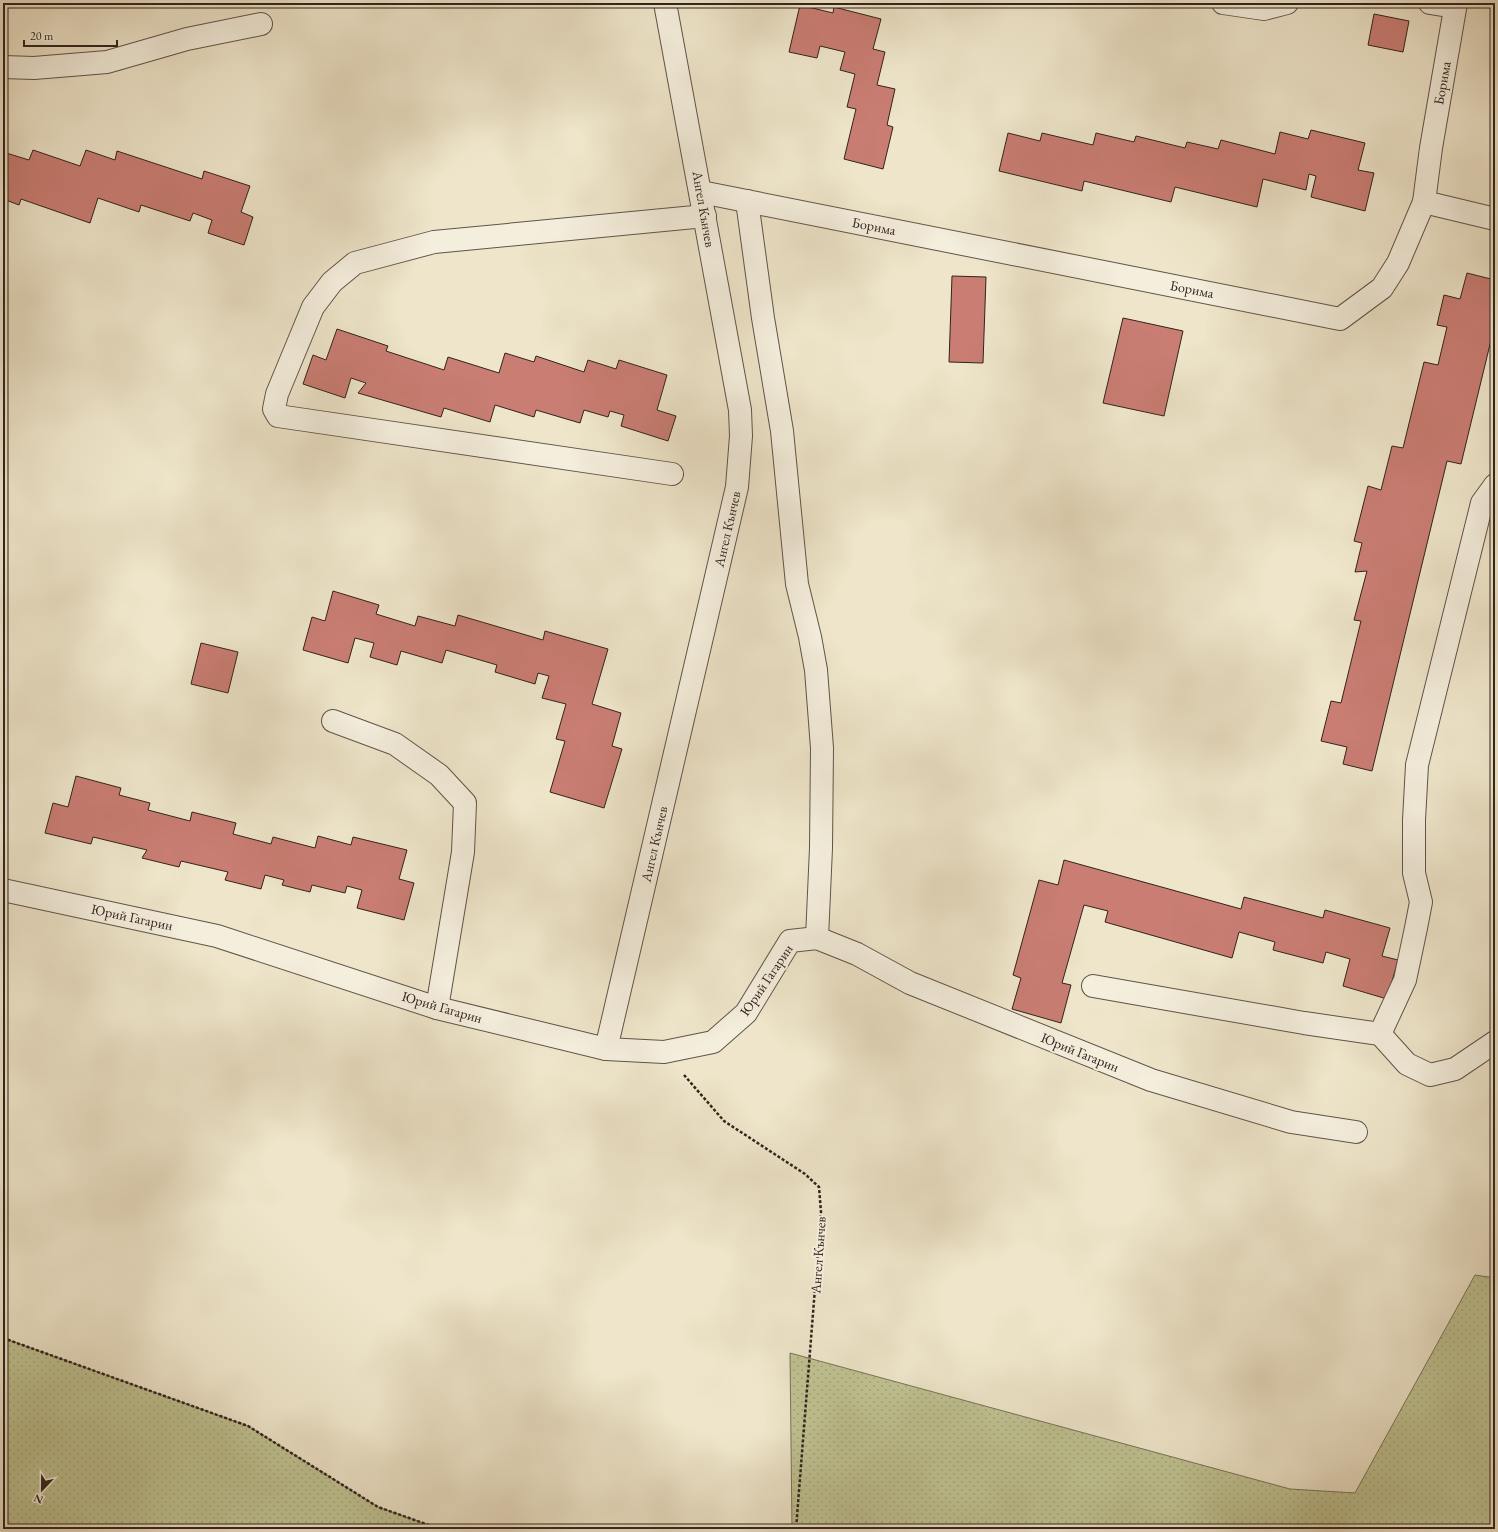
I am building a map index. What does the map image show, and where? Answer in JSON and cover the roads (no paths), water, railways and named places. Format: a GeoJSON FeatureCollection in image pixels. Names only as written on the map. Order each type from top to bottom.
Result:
{"type":"FeatureCollection","features":[{"type":"Feature","properties":{"kind":"street","name":"Ангел Кънчев"},"geometry":{"type":"LineString","coordinates":[[606,1049],[737,487],[741,436],[740,410],[665,3]]}},
{"type":"Feature","properties":{"kind":"street"},"geometry":{"type":"LineString","coordinates":[[1223,3],[1264,9],[1287,3]]}},
{"type":"Feature","properties":{"kind":"street"},"geometry":{"type":"LineString","coordinates":[[1430,3],[1456,5]]}},
{"type":"Feature","properties":{"kind":"street","name":"Борима"},"geometry":{"type":"LineString","coordinates":[[701,192],[1340,318],[1382,288],[1398,263],[1424,202],[1431,148],[1456,5]]}},
{"type":"Feature","properties":{"kind":"street"},"geometry":{"type":"LineString","coordinates":[[3,67],[34,68],[107,62],[187,39],[262,24]]}},
{"type":"Feature","properties":{"kind":"street"},"geometry":{"type":"LineString","coordinates":[[747,202],[763,318],[782,431],[797,584],[810,637],[816,670],[822,748],[821,848],[817,938]]}},
{"type":"Feature","properties":{"kind":"street"},"geometry":{"type":"LineString","coordinates":[[1424,202],[1495,219]]}},
{"type":"Feature","properties":{"kind":"street"},"geometry":{"type":"LineString","coordinates":[[672,474],[278,416],[274,409],[277,394],[313,307],[332,282],[355,263],[434,242],[705,216]]}},
{"type":"Feature","properties":{"kind":"street"},"geometry":{"type":"LineString","coordinates":[[1380,1034],[1405,980],[1421,902],[1414,873],[1414,820],[1417,765],[1482,503],[1495,485]]}},
{"type":"Feature","properties":{"kind":"street"},"geometry":{"type":"LineString","coordinates":[[333,721],[394,744],[439,775],[465,803],[463,852],[437,1008]]}},
{"type":"Feature","properties":{"kind":"street","name":"Юрий Гагарин"},"geometry":{"type":"LineString","coordinates":[[3,890],[217,936],[437,1008],[606,1049],[664,1052],[713,1042],[746,1014],[790,941],[817,938],[857,954],[910,983],[1151,1080],[1291,1122],[1356,1132]]}},
{"type":"Feature","properties":{"kind":"street"},"geometry":{"type":"LineString","coordinates":[[1093,986],[1304,1023],[1380,1034],[1406,1064],[1430,1075],[1455,1069],[1495,1042]]}}]}
